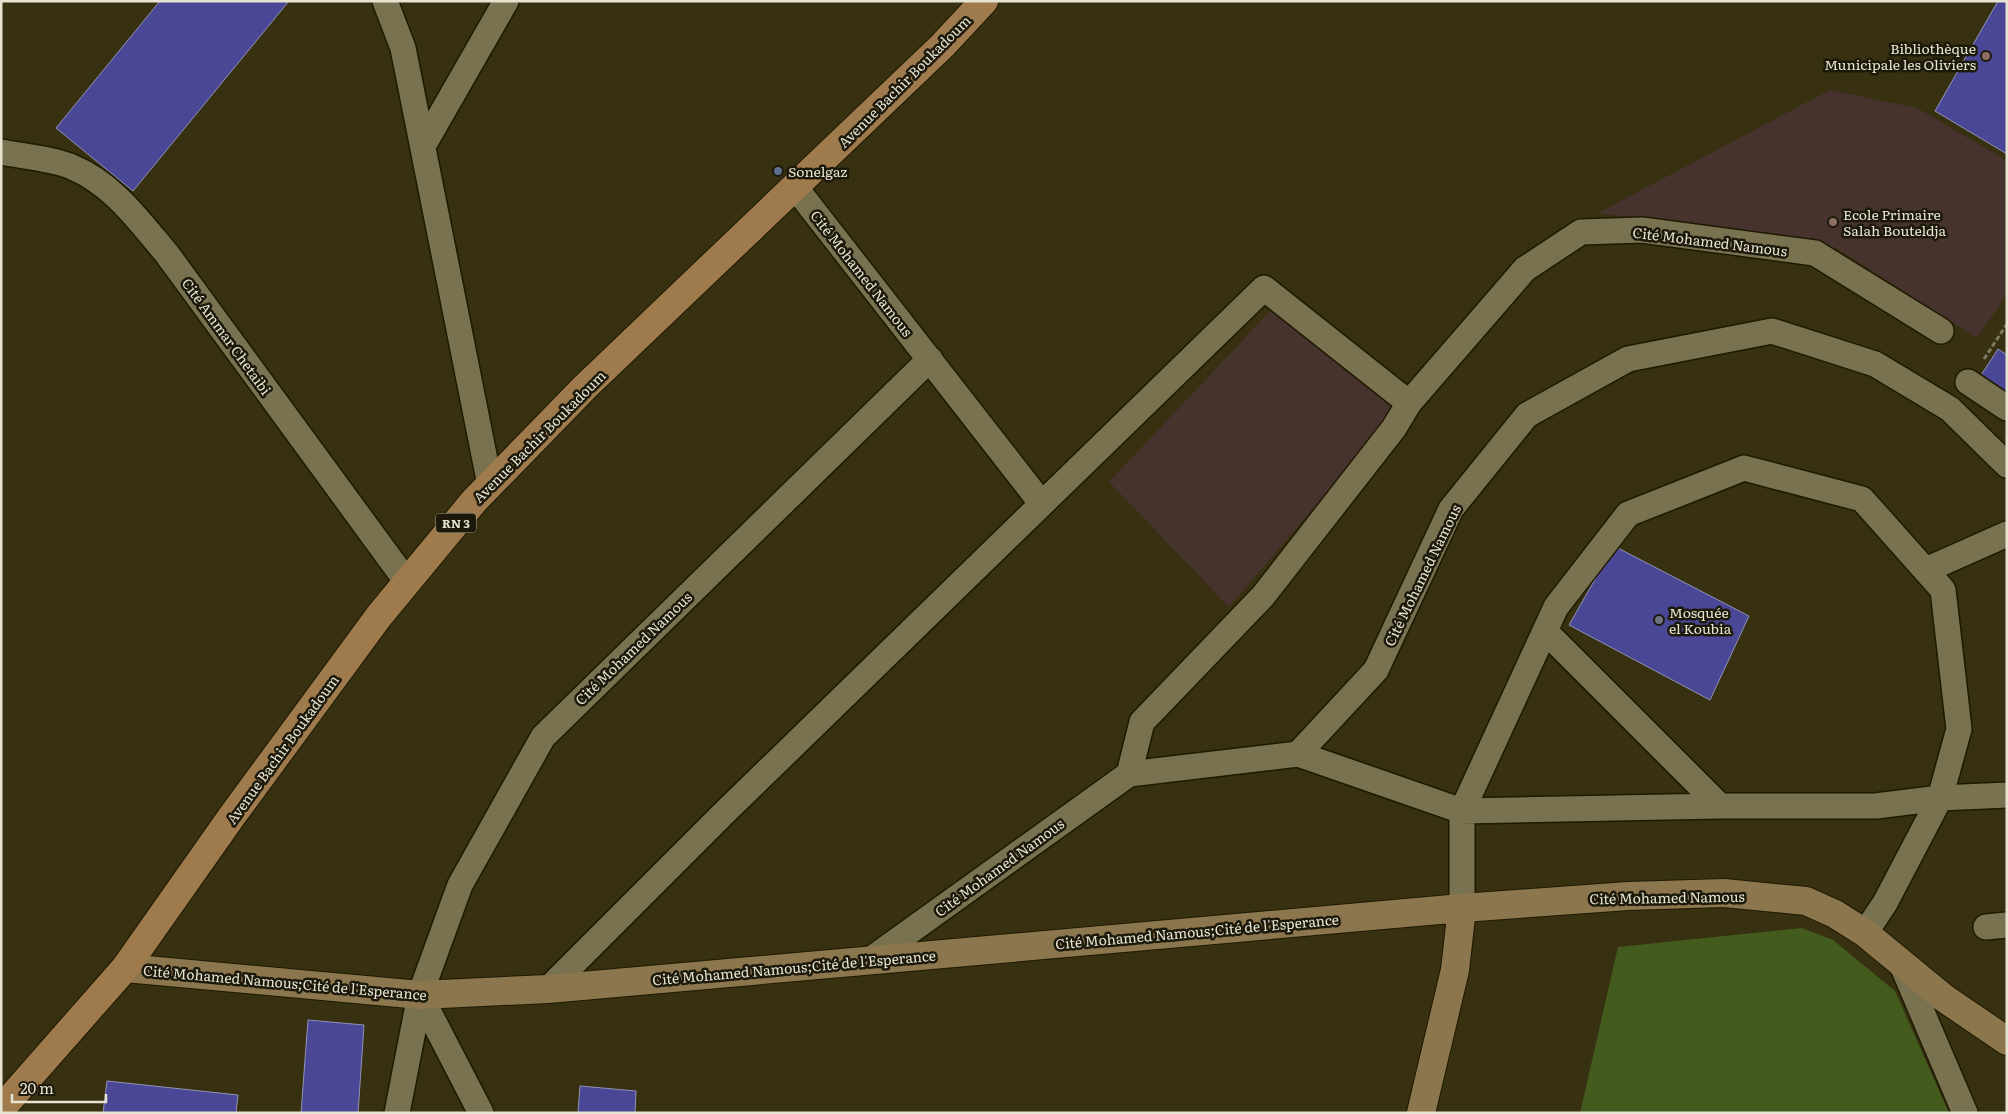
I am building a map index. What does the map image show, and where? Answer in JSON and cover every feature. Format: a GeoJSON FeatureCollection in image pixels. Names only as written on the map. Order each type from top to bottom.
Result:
{"type":"FeatureCollection","features":[{"type":"Feature","properties":{"kind":"main road","name":"Avenue Bachir Boukadoum"},"geometry":{"type":"LineString","coordinates":[[1,1109],[125,968],[232,816],[379,616],[474,501],[585,388],[942,46],[984,1]]}},
{"type":"Feature","properties":{"kind":"street"},"geometry":{"type":"LineString","coordinates":[[385,1],[403,48],[490,484]]}},
{"type":"Feature","properties":{"kind":"street"},"geometry":{"type":"LineString","coordinates":[[423,146],[506,1]]}},
{"type":"Feature","properties":{"kind":"street","name":"Cité Ammar Chetaibi"},"geometry":{"type":"LineString","coordinates":[[1,152],[71,166],[87,174],[124,202],[173,262],[407,582]]}},
{"type":"Feature","properties":{"kind":"street","name":"Cité Mohamed Namous"},"geometry":{"type":"LineString","coordinates":[[795,188],[1042,504]]}},
{"type":"Feature","properties":{"kind":"street","name":"Cité Mohamed Namous"},"geometry":{"type":"LineString","coordinates":[[1129,774],[1142,722],[1263,596],[1394,428],[1409,403],[1525,269],[1581,232],[1642,230],[1815,254],[1941,331]]}},
{"type":"Feature","properties":{"kind":"street"},"geometry":{"type":"LineString","coordinates":[[548,989],[723,814],[1264,288],[1409,403]]}},
{"type":"Feature","properties":{"kind":"street","name":"Cité Mohamed Namous"},"geometry":{"type":"LineString","coordinates":[[1298,754],[1376,670],[1451,509],[1527,415],[1628,360],[1772,331],[1875,364],[1950,409],[2007,465]]}},
{"type":"Feature","properties":{"kind":"street","name":"Cité Mohamed Namous"},"geometry":{"type":"LineString","coordinates":[[397,1113],[420,996],[460,885],[543,737],[930,359]]}},
{"type":"Feature","properties":{"kind":"street"},"geometry":{"type":"LineString","coordinates":[[1968,382],[2007,408]]}},
{"type":"Feature","properties":{"kind":"street"},"geometry":{"type":"LineString","coordinates":[[1421,1113],[1455,970],[1462,908],[1462,811],[1556,607],[1628,514],[1744,468],[1862,499],[1943,590],[1959,729],[1940,798],[1885,903],[1865,933]]}},
{"type":"Feature","properties":{"kind":"street"},"geometry":{"type":"LineString","coordinates":[[1926,570],[2007,534]]}},
{"type":"Feature","properties":{"kind":"street"},"geometry":{"type":"LineString","coordinates":[[1545,631],[1720,806]]}},
{"type":"Feature","properties":{"kind":"street","name":"Cité Mohamed Namous"},"geometry":{"type":"LineString","coordinates":[[870,960],[1129,774],[1298,754],[1462,811],[1720,806],[1876,806],[1940,798],[2007,795]]}},
{"type":"Feature","properties":{"kind":"street","name":"Cité Mohamed Namous"},"geometry":{"type":"LineString","coordinates":[[1462,908],[1628,896],[1724,893],[1806,901],[1835,914],[1865,933],[1944,998],[2007,1041]]}},
{"type":"Feature","properties":{"kind":"street","name":"Cité Mohamed Namous;Cité de l'Esperance"},"geometry":{"type":"LineString","coordinates":[[125,968],[420,996],[548,989],[1462,908]]}},
{"type":"Feature","properties":{"kind":"street"},"geometry":{"type":"LineString","coordinates":[[1902,965],[1965,1113]]}},
{"type":"Feature","properties":{"kind":"street"},"geometry":{"type":"LineString","coordinates":[[420,996],[481,1113]]}},
{"type":"Feature","properties":{"kind":"shaded area","name":"Ecole Primaire Salah Bouteldja"},"geometry":{"type":"Polygon","coordinates":[[[1830,90],[1917,108],[2007,161],[2007,294],[1977,338],[1836,248],[1598,213],[1830,90]]]}},
{"type":"Feature","properties":{"kind":"shaded area"},"geometry":{"type":"Polygon","coordinates":[[[1277,304],[1401,406],[1229,607],[1109,482],[1277,304]]]}},
{"type":"Feature","properties":{"kind":"green space"},"geometry":{"type":"Polygon","coordinates":[[[1802,928],[1833,940],[1895,991],[1949,1113],[1580,1113],[1618,947],[1802,928]]]}},
{"type":"Feature","properties":{"kind":"building"},"geometry":{"type":"Polygon","coordinates":[[[160,1],[289,1],[133,191],[56,128],[160,1]]]}},
{"type":"Feature","properties":{"kind":"building","name":"Bibliothèque Municipale les Oliviers"},"geometry":{"type":"Polygon","coordinates":[[[1998,1],[2007,1],[2007,154],[1935,111],[1998,1]]]}},
{"type":"Feature","properties":{"kind":"building"},"geometry":{"type":"Polygon","coordinates":[[[1998,349],[2007,355],[2007,402],[1976,383],[1998,349]]]}},
{"type":"Feature","properties":{"kind":"building","name":"Mosquée el Koubia"},"geometry":{"type":"Polygon","coordinates":[[[1614,546],[1749,616],[1710,700],[1569,625],[1614,546]]]}},
{"type":"Feature","properties":{"kind":"building"},"geometry":{"type":"Polygon","coordinates":[[[308,1020],[364,1025],[358,1113],[301,1113],[308,1020]]]}},
{"type":"Feature","properties":{"kind":"building"},"geometry":{"type":"Polygon","coordinates":[[[107,1081],[238,1095],[236,1113],[103,1113],[107,1081]]]}},
{"type":"Feature","properties":{"kind":"building"},"geometry":{"type":"Polygon","coordinates":[[[580,1086],[636,1091],[635,1113],[578,1113],[580,1086]]]}},
{"type":"Feature","properties":{"kind":"place","name":"Bibliothèque Municipale les Oliviers"},"geometry":{"type":"Point","coordinates":[1986,56]}},
{"type":"Feature","properties":{"kind":"place","name":"Sonelgaz"},"geometry":{"type":"Point","coordinates":[778,171]}},
{"type":"Feature","properties":{"kind":"place","name":"Ecole Primaire Salah Bouteldja"},"geometry":{"type":"Point","coordinates":[1833,222]}},
{"type":"Feature","properties":{"kind":"place","name":"Mosquée el Koubia"},"geometry":{"type":"Point","coordinates":[1659,620]}}]}
